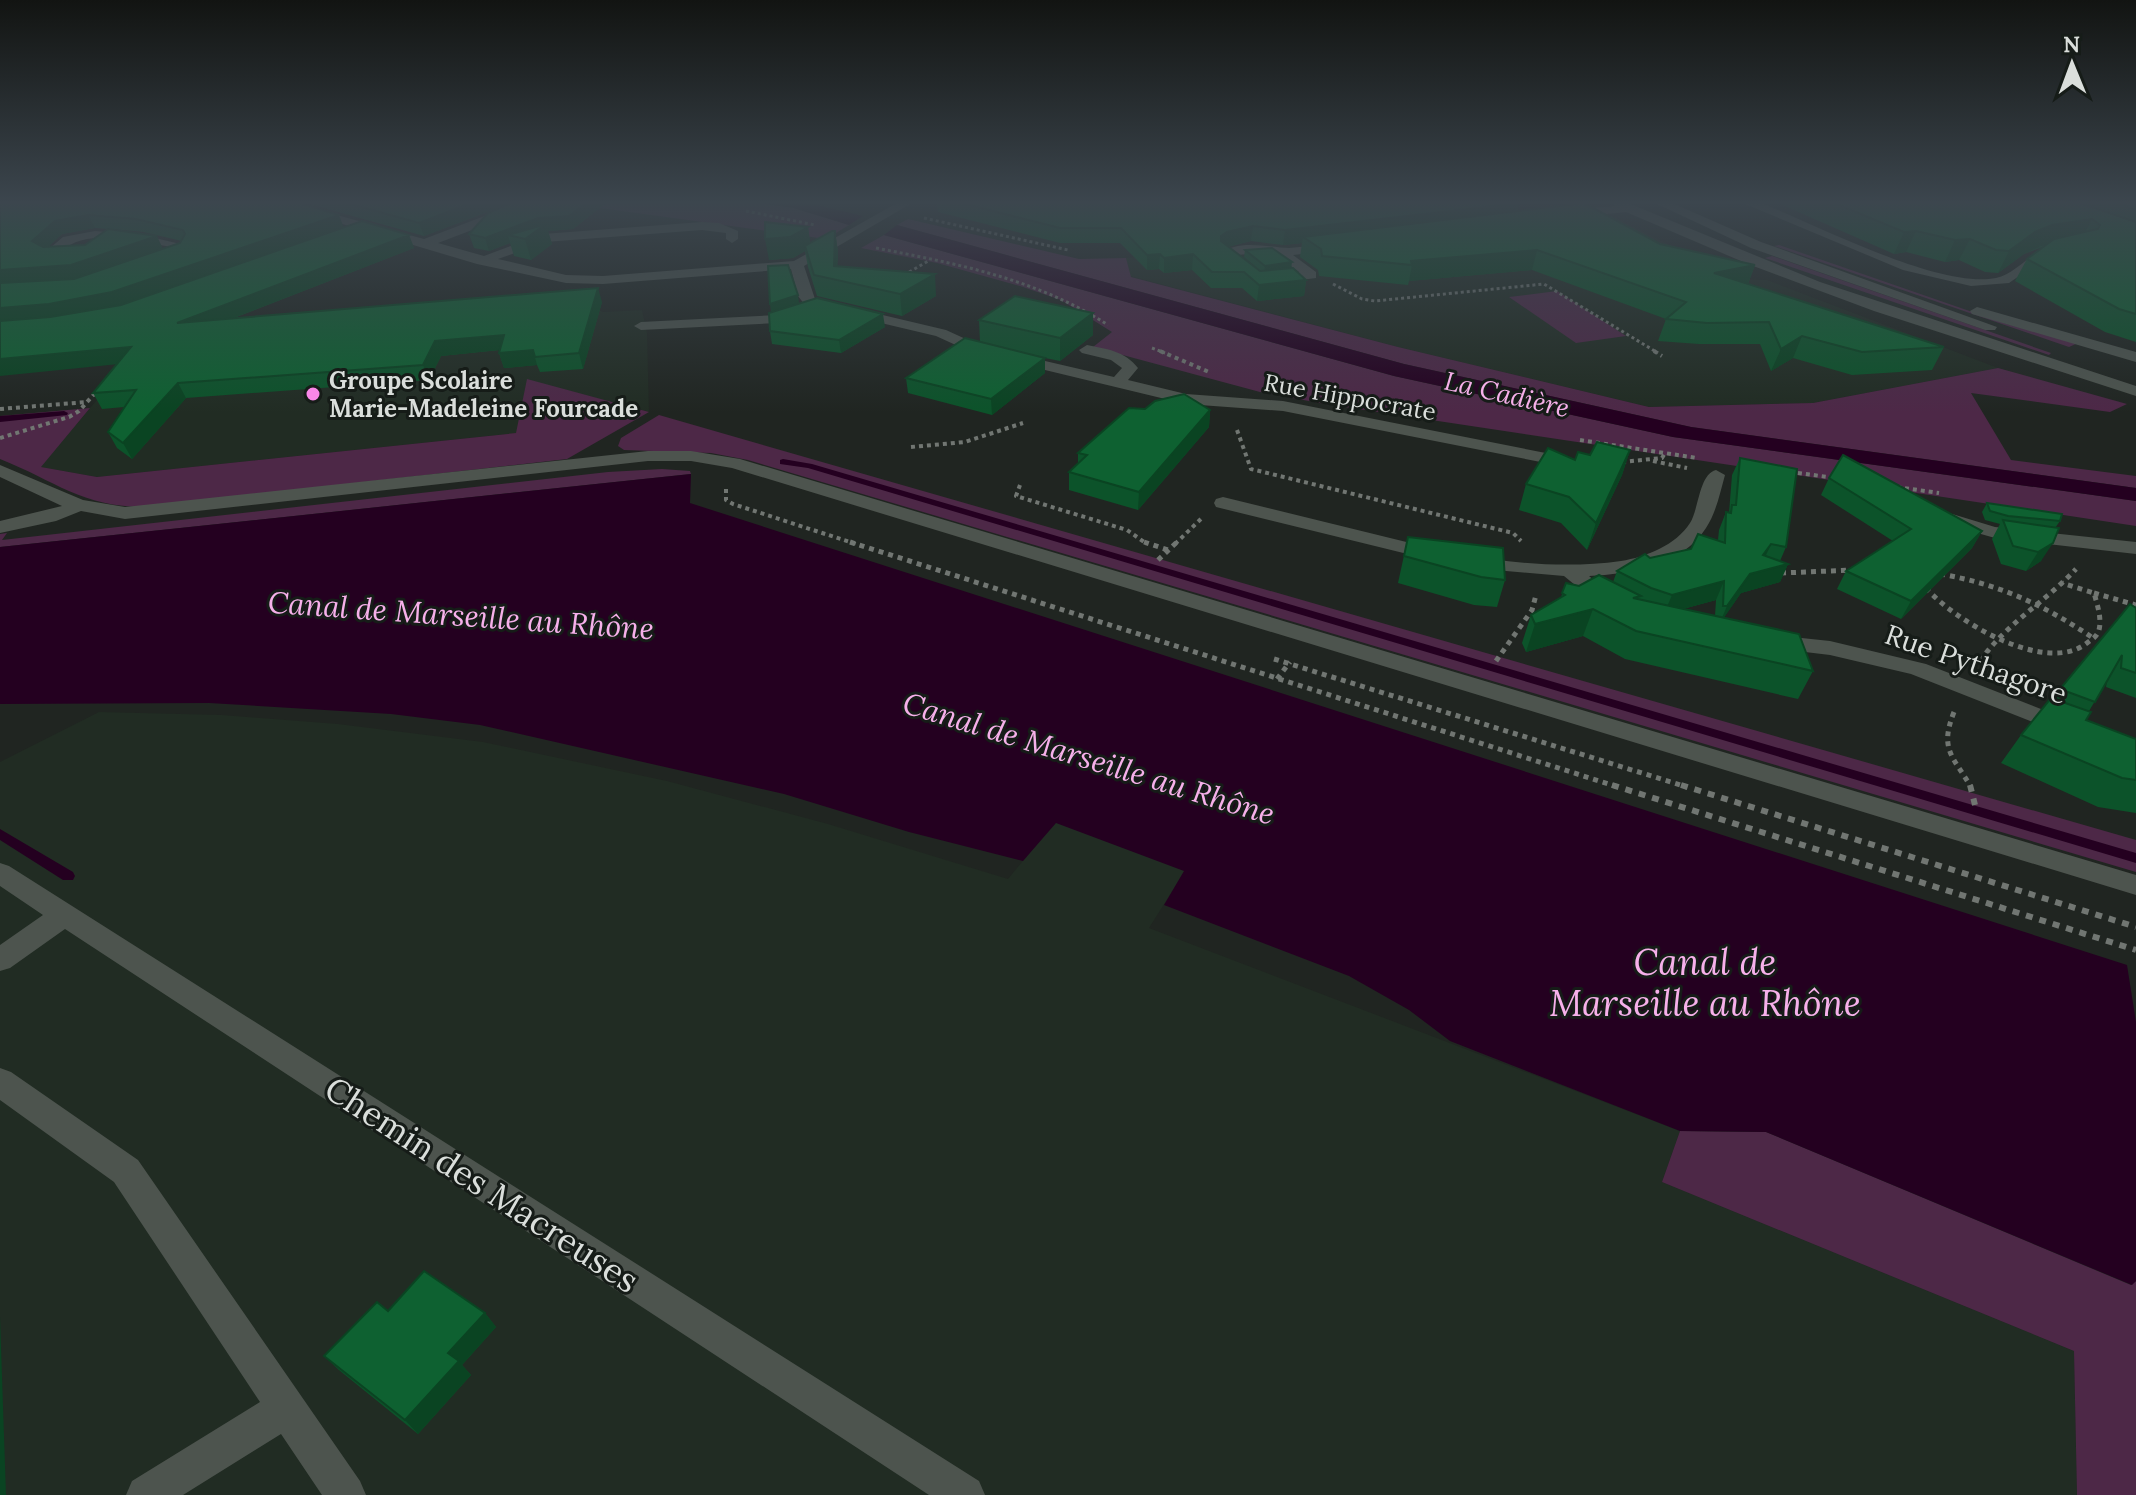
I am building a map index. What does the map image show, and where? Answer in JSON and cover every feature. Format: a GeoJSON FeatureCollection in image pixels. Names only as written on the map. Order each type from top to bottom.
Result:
{"type":"FeatureCollection","features":[{"type":"Feature","properties":{"kind":"street"},"geometry":{"type":"LineString","coordinates":[[537,273],[566,279],[603,280],[697,273]]}},
{"type":"Feature","properties":{"kind":"street"},"geometry":{"type":"LineString","coordinates":[[799,273],[805,296],[817,304]]}},
{"type":"Feature","properties":{"kind":"street"},"geometry":{"type":"LineString","coordinates":[[1251,273],[1260,281],[1311,275]]}},
{"type":"Feature","properties":{"kind":"street"},"geometry":{"type":"LineString","coordinates":[[1783,273],[2136,391]]}},
{"type":"Feature","properties":{"kind":"street"},"geometry":{"type":"LineString","coordinates":[[1837,273],[2136,376]]}},
{"type":"Feature","properties":{"kind":"street"},"geometry":{"type":"LineString","coordinates":[[1867,273],[2015,324],[2069,335],[2136,357]]}},
{"type":"Feature","properties":{"kind":"street"},"geometry":{"type":"LineString","coordinates":[[1934,273],[1956,280],[1996,282],[2014,273]]}},
{"type":"Feature","properties":{"kind":"street"},"geometry":{"type":"LineString","coordinates":[[1921,292],[1956,280]]}},
{"type":"Feature","properties":{"kind":"street"},"geometry":{"type":"LineString","coordinates":[[641,326],[777,319],[817,304]]}},
{"type":"Feature","properties":{"kind":"street","name":"Rue Hippocrate"},"geometry":{"type":"LineString","coordinates":[[817,304],[941,333],[976,349],[1134,391],[1237,408],[1283,406],[1561,461]]}},
{"type":"Feature","properties":{"kind":"street"},"geometry":{"type":"LineString","coordinates":[[1087,350],[1113,355],[1126,363],[1130,368],[1128,374],[1134,391]]}},
{"type":"Feature","properties":{"kind":"street"},"geometry":{"type":"LineString","coordinates":[[1237,408],[1280,418],[1300,427]]}},
{"type":"Feature","properties":{"kind":"street"},"geometry":{"type":"LineString","coordinates":[[0,470],[78,506],[109,513],[146,512],[636,457],[691,456],[753,469],[2136,885]]}},
{"type":"Feature","properties":{"kind":"street"},"geometry":{"type":"LineString","coordinates":[[1223,503],[1447,558],[1535,572],[1571,572],[1648,562],[1680,545],[1697,527],[1712,467]]}},
{"type":"Feature","properties":{"kind":"street"},"geometry":{"type":"LineString","coordinates":[[1922,505],[1960,523],[1992,533],[2136,548]]}},
{"type":"Feature","properties":{"kind":"street"},"geometry":{"type":"LineString","coordinates":[[0,527],[49,517],[78,506]]}},
{"type":"Feature","properties":{"kind":"street"},"geometry":{"type":"LineString","coordinates":[[1571,572],[1604,601],[1629,611]]}},
{"type":"Feature","properties":{"kind":"street","name":"Rue Pythagore"},"geometry":{"type":"LineString","coordinates":[[1756,640],[1830,648],[1918,669],[2086,735]]}},
{"type":"Feature","properties":{"kind":"street","name":"Chemin des Macreuses"},"geometry":{"type":"LineString","coordinates":[[0,873],[965,1495]]}},
{"type":"Feature","properties":{"kind":"street"},"geometry":{"type":"LineString","coordinates":[[0,960],[63,915]]}},
{"type":"Feature","properties":{"kind":"street"},"geometry":{"type":"LineString","coordinates":[[0,1082],[126,1171],[346,1495]]}},
{"type":"Feature","properties":{"kind":"street"},"geometry":{"type":"LineString","coordinates":[[146,1495],[287,1408]]}},
{"type":"Feature","properties":{"kind":"path"},"geometry":{"type":"LineString","coordinates":[[903,276],[908,273]]}},
{"type":"Feature","properties":{"kind":"path"},"geometry":{"type":"LineString","coordinates":[[983,273],[1041,288],[1086,309],[1111,327]]}},
{"type":"Feature","properties":{"kind":"path"},"geometry":{"type":"LineString","coordinates":[[1311,275],[1362,299],[1375,301],[1544,284],[1662,356]]}},
{"type":"Feature","properties":{"kind":"path"},"geometry":{"type":"LineString","coordinates":[[1148,346],[1218,375]]}},
{"type":"Feature","properties":{"kind":"path"},"geometry":{"type":"LineString","coordinates":[[0,438],[69,417],[97,390]]}},
{"type":"Feature","properties":{"kind":"path"},"geometry":{"type":"LineString","coordinates":[[0,409],[87,402]]}},
{"type":"Feature","properties":{"kind":"path"},"geometry":{"type":"LineString","coordinates":[[1237,408],[1233,419],[1251,469],[1513,533],[1522,542],[1535,572],[1537,591],[1532,610],[1479,686]]}},
{"type":"Feature","properties":{"kind":"path"},"geometry":{"type":"LineString","coordinates":[[911,447],[965,442],[1023,423]]}},
{"type":"Feature","properties":{"kind":"path"},"geometry":{"type":"LineString","coordinates":[[1571,439],[1665,453],[1712,467]]}},
{"type":"Feature","properties":{"kind":"path"},"geometry":{"type":"LineString","coordinates":[[1561,461],[1653,461],[1662,458],[1665,453]]}},
{"type":"Feature","properties":{"kind":"path"},"geometry":{"type":"LineString","coordinates":[[1779,470],[1838,479]]}},
{"type":"Feature","properties":{"kind":"path"},"geometry":{"type":"LineString","coordinates":[[733,483],[725,495],[733,504],[1276,680],[2136,950]]}},
{"type":"Feature","properties":{"kind":"path"},"geometry":{"type":"LineString","coordinates":[[1020,485],[1016,496],[1127,530],[1147,544],[1168,550]]}},
{"type":"Feature","properties":{"kind":"path"},"geometry":{"type":"LineString","coordinates":[[1883,485],[1942,494]]}},
{"type":"Feature","properties":{"kind":"path"},"geometry":{"type":"LineString","coordinates":[[1891,489],[1922,505]]}},
{"type":"Feature","properties":{"kind":"path"},"geometry":{"type":"LineString","coordinates":[[1974,834],[1976,799],[1948,750],[1945,738],[1962,687],[1997,637],[2043,603],[2077,567],[2085,541]]}},
{"type":"Feature","properties":{"kind":"path"},"geometry":{"type":"LineString","coordinates":[[1769,572],[1797,574],[1866,569]]}},
{"type":"Feature","properties":{"kind":"path"},"geometry":{"type":"LineString","coordinates":[[1937,574],[2010,589],[2043,603],[2093,638]]}},
{"type":"Feature","properties":{"kind":"path"},"geometry":{"type":"LineString","coordinates":[[1922,582],[1929,593],[1957,619],[2035,650],[2059,653],[2079,648],[2093,638],[2099,620],[2094,593]]}},
{"type":"Feature","properties":{"kind":"path"},"geometry":{"type":"LineString","coordinates":[[2062,583],[2136,605]]}},
{"type":"Feature","properties":{"kind":"path"},"geometry":{"type":"LineString","coordinates":[[1259,655],[2136,927]]}},
{"type":"Feature","properties":{"kind":"shaded area"},"geometry":{"type":"Polygon","coordinates":[[[972,273],[1021,273],[1394,376],[1673,437],[2136,501],[2136,526],[1260,392],[1093,347],[1112,332],[1061,300],[972,273]]]}},
{"type":"Feature","properties":{"kind":"shaded area"},"geometry":{"type":"Polygon","coordinates":[[[1071,273],[1130,273],[1131,277],[1398,347],[1649,407],[1813,403],[1998,368],[2127,404],[2110,412],[1971,393],[2011,460],[2136,476],[2136,488],[1691,427],[1404,364],[1071,273]]]}},
{"type":"Feature","properties":{"kind":"shaded area"},"geometry":{"type":"Polygon","coordinates":[[[1129,273],[1724,273],[1736,279],[1767,280],[1998,368],[1813,403],[1649,407],[1398,347],[1130,276],[1129,273]]]}},
{"type":"Feature","properties":{"kind":"shaded area"},"geometry":{"type":"Polygon","coordinates":[[[1808,273],[1820,273],[2051,353],[2049,355],[1808,273]]]}},
{"type":"Feature","properties":{"kind":"shaded area"},"geometry":{"type":"Polygon","coordinates":[[[1852,273],[2007,324],[2078,343],[2069,347],[1852,273]]]}},
{"type":"Feature","properties":{"kind":"shaded area"},"geometry":{"type":"Polygon","coordinates":[[[1557,291],[1626,336],[1576,343],[1509,297],[1557,291]]]}},
{"type":"Feature","properties":{"kind":"shaded area","name":"Groupe Scolaire Marie-Madeleine Fourcade"},"geometry":{"type":"Polygon","coordinates":[[[582,302],[603,312],[642,310],[647,333],[649,412],[528,380],[517,433],[97,477],[40,467],[152,335],[582,302]]]}},
{"type":"Feature","properties":{"kind":"shaded area"},"geometry":{"type":"Polygon","coordinates":[[[527,379],[649,412],[567,459],[145,507],[86,498],[0,459],[0,416],[90,408],[41,467],[97,477],[516,433],[527,379]]]}},
{"type":"Feature","properties":{"kind":"shaded area"},"geometry":{"type":"Polygon","coordinates":[[[659,415],[2136,840],[2136,872],[748,460],[711,453],[624,450],[618,446],[621,438],[659,415]]]}},
{"type":"Feature","properties":{"kind":"shaded area"},"geometry":{"type":"Polygon","coordinates":[[[690,471],[691,474],[0,547],[0,534],[7,533],[2,540],[608,472],[690,471]]]}},
{"type":"Feature","properties":{"kind":"shaded area"},"geometry":{"type":"Polygon","coordinates":[[[99,712],[222,715],[338,724],[483,742],[667,781],[828,824],[1008,879],[1055,822],[1185,871],[1149,928],[1680,1131],[1662,1182],[2074,1351],[2077,1495],[0,1495],[0,762],[99,712]]]}},
{"type":"Feature","properties":{"kind":"shaded area"},"geometry":{"type":"Polygon","coordinates":[[[1680,1131],[1766,1132],[2131,1285],[2136,1281],[2136,1495],[2077,1495],[2074,1351],[1662,1182],[1680,1131]]]}},
{"type":"Feature","properties":{"kind":"water","name":"La Cadière"},"geometry":{"type":"Polygon","coordinates":[[[1021,273],[1071,273],[1404,364],[1691,427],[2136,488],[2136,501],[1673,437],[1394,376],[1021,273]]]}},
{"type":"Feature","properties":{"kind":"water","name":"Canal de Marseille au Rhône"},"geometry":{"type":"Polygon","coordinates":[[[691,474],[690,503],[2127,965],[2136,1022],[2136,1281],[2132,1285],[1766,1132],[1680,1131],[1450,1041],[1409,1010],[1349,976],[1164,905],[1184,871],[1056,823],[1023,861],[909,832],[784,794],[480,725],[391,714],[209,703],[0,704],[0,547],[691,474]]]}},
{"type":"Feature","properties":{"kind":"building"},"geometry":{"type":"Polygon","coordinates":[[[92,273],[169,273],[112,292],[49,304],[0,308],[0,283],[74,279],[92,273]]]}},
{"type":"Feature","properties":{"kind":"building"},"geometry":{"type":"Polygon","coordinates":[[[213,273],[309,273],[177,323],[598,288],[579,353],[535,357],[533,350],[499,353],[504,335],[435,341],[423,365],[178,383],[123,443],[108,432],[136,390],[93,393],[131,347],[0,359],[0,321],[50,317],[121,305],[213,273]]]}},
{"type":"Feature","properties":{"kind":"building"},"geometry":{"type":"Polygon","coordinates":[[[768,273],[791,273],[798,295],[770,304],[768,273]]]}},
{"type":"Feature","properties":{"kind":"building"},"geometry":{"type":"Polygon","coordinates":[[[813,273],[935,274],[900,294],[813,273]]]}},
{"type":"Feature","properties":{"kind":"building"},"geometry":{"type":"Polygon","coordinates":[[[1245,273],[1298,273],[1306,280],[1259,285],[1245,273]]]}},
{"type":"Feature","properties":{"kind":"building"},"geometry":{"type":"Polygon","coordinates":[[[1602,273],[1715,273],[1944,347],[1862,352],[1802,336],[1781,349],[1769,322],[1707,323],[1666,319],[1686,302],[1602,273]]]}},
{"type":"Feature","properties":{"kind":"building"},"geometry":{"type":"Polygon","coordinates":[[[2052,273],[2136,273],[2136,314],[2119,309],[2052,273]]]}},
{"type":"Feature","properties":{"kind":"building"},"geometry":{"type":"Polygon","coordinates":[[[1015,296],[1093,313],[1060,338],[979,320],[1015,296]]]}},
{"type":"Feature","properties":{"kind":"building"},"geometry":{"type":"Polygon","coordinates":[[[817,298],[883,314],[839,340],[770,331],[769,313],[817,298]]]}},
{"type":"Feature","properties":{"kind":"building"},"geometry":{"type":"Polygon","coordinates":[[[965,338],[1045,358],[991,399],[906,378],[965,338]]]}},
{"type":"Feature","properties":{"kind":"building"},"geometry":{"type":"Polygon","coordinates":[[[1184,394],[1210,410],[1139,492],[1069,472],[1087,455],[1078,453],[1129,408],[1145,409],[1155,401],[1184,394]]]}},
{"type":"Feature","properties":{"kind":"building"},"geometry":{"type":"Polygon","coordinates":[[[1597,442],[1630,450],[1596,523],[1569,497],[1526,484],[1548,448],[1575,460],[1578,452],[1590,455],[1597,442]]]}},
{"type":"Feature","properties":{"kind":"building"},"geometry":{"type":"Polygon","coordinates":[[[1843,455],[1982,531],[1911,601],[1846,571],[1911,529],[1829,478],[1843,455]]]}},
{"type":"Feature","properties":{"kind":"building"},"geometry":{"type":"Polygon","coordinates":[[[1740,458],[1797,469],[1786,547],[1771,544],[1763,555],[1788,564],[1750,574],[1727,606],[1723,606],[1724,581],[1672,595],[1617,571],[1645,554],[1650,558],[1691,549],[1698,534],[1725,543],[1726,512],[1731,513],[1732,505],[1736,505],[1740,458]]]}},
{"type":"Feature","properties":{"kind":"building"},"geometry":{"type":"Polygon","coordinates":[[[1987,503],[2062,514],[2060,521],[2008,516],[1990,511],[1987,503]]]}},
{"type":"Feature","properties":{"kind":"building"},"geometry":{"type":"Polygon","coordinates":[[[2003,520],[2059,528],[2053,543],[2038,552],[2013,546],[2003,520]]]}},
{"type":"Feature","properties":{"kind":"building"},"geometry":{"type":"Polygon","coordinates":[[[1408,537],[1503,548],[1505,580],[1481,577],[1404,556],[1408,537]]]}},
{"type":"Feature","properties":{"kind":"building"},"geometry":{"type":"Polygon","coordinates":[[[1599,575],[1641,596],[1633,598],[1799,634],[1813,671],[1636,631],[1593,609],[1535,624],[1531,615],[1565,595],[1562,593],[1566,583],[1579,586],[1599,575]]]}},
{"type":"Feature","properties":{"kind":"building"},"geometry":{"type":"Polygon","coordinates":[[[2130,604],[2136,608],[2136,673],[2121,668],[2122,655],[2095,702],[2060,689],[2130,604]]]}},
{"type":"Feature","properties":{"kind":"building"},"geometry":{"type":"Polygon","coordinates":[[[2051,698],[2091,712],[2086,720],[2136,739],[2136,780],[2122,778],[2021,735],[2051,698]]]}},
{"type":"Feature","properties":{"kind":"building"},"geometry":{"type":"Polygon","coordinates":[[[424,1271],[485,1313],[448,1353],[459,1361],[405,1420],[324,1356],[377,1302],[388,1311],[424,1271]]]}},
{"type":"Feature","properties":{"kind":"waterway"},"geometry":{"type":"LineString","coordinates":[[0,419],[64,413]]}},
{"type":"Feature","properties":{"kind":"waterway"},"geometry":{"type":"LineString","coordinates":[[783,462],[809,466],[2136,858]]}},
{"type":"Feature","properties":{"kind":"waterway"},"geometry":{"type":"LineString","coordinates":[[0,834],[68,876]]}},
{"type":"Feature","properties":{"kind":"place","name":"Groupe Scolaire Marie-Madeleine Fourcade"},"geometry":{"type":"Point","coordinates":[313,394]}}]}
